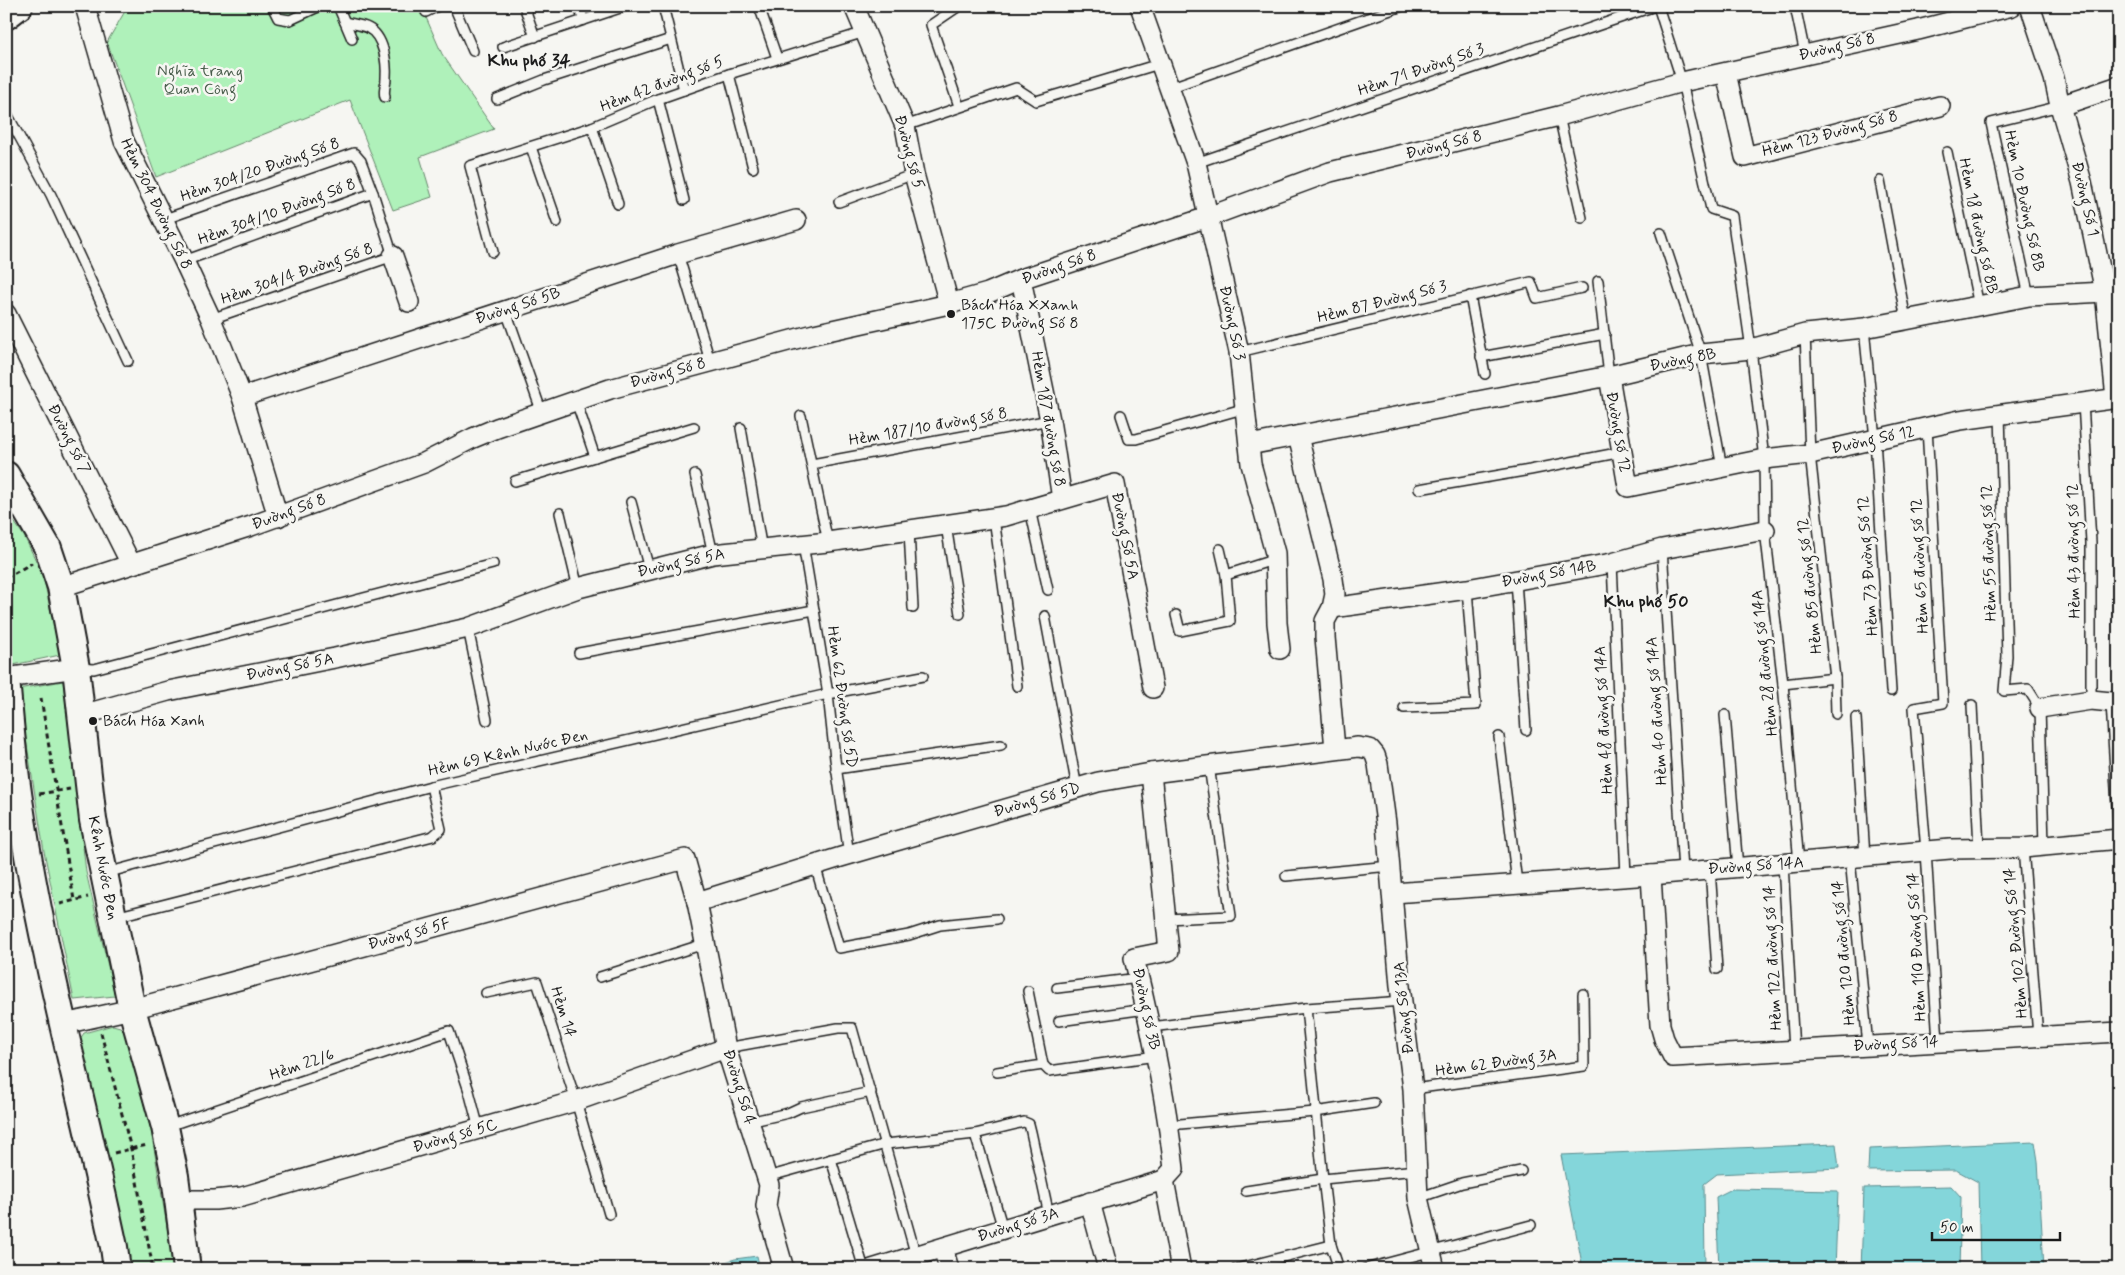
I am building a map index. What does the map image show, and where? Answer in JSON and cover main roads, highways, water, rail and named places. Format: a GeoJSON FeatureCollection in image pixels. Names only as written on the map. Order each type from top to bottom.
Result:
{"type":"FeatureCollection","features":[{"type":"Feature","properties":{"kind":"water"},"geometry":{"type":"Polygon","coordinates":[[[2035,1142],[2038,1161],[2044,1269],[1980,1269],[1978,1182],[1956,1170],[1868,1171],[1869,1149],[2035,1142]]]}},
{"type":"Feature","properties":{"kind":"water"},"geometry":{"type":"Polygon","coordinates":[[[1836,1144],[1839,1168],[1717,1174],[1704,1184],[1705,1269],[1583,1269],[1561,1155],[1836,1144]]]}},
{"type":"Feature","properties":{"kind":"water"},"geometry":{"type":"Polygon","coordinates":[[[1951,1186],[1961,1197],[1959,1269],[1861,1269],[1864,1188],[1951,1186]]]}},
{"type":"Feature","properties":{"kind":"water"},"geometry":{"type":"Polygon","coordinates":[[[1732,1189],[1838,1191],[1835,1269],[1719,1269],[1716,1197],[1732,1189]]]}},
{"type":"Feature","properties":{"kind":"water"},"geometry":{"type":"Polygon","coordinates":[[[757,1256],[760,1269],[702,1269],[735,1259],[757,1256]]]}},
{"type":"Feature","properties":{"kind":"place","name":"Bách Hóa XXanh 175C Đường Số 8"},"geometry":{"type":"Point","coordinates":[951,314]}},
{"type":"Feature","properties":{"kind":"place","name":"Bách Hóa Xanh"},"geometry":{"type":"Point","coordinates":[93,721]}},
{"type":"Feature","properties":{"kind":"district","name":"Khu phố 34"},"geometry":{"type":"Point","coordinates":[529,61]}},
{"type":"Feature","properties":{"kind":"district","name":"Khu phố 50"},"geometry":{"type":"Point","coordinates":[1646,602]}},
{"type":"Feature","properties":{"kind":"park label","name":"Nghĩa trang Quan Công"},"geometry":{"type":"Point","coordinates":[200,80]}}]}
